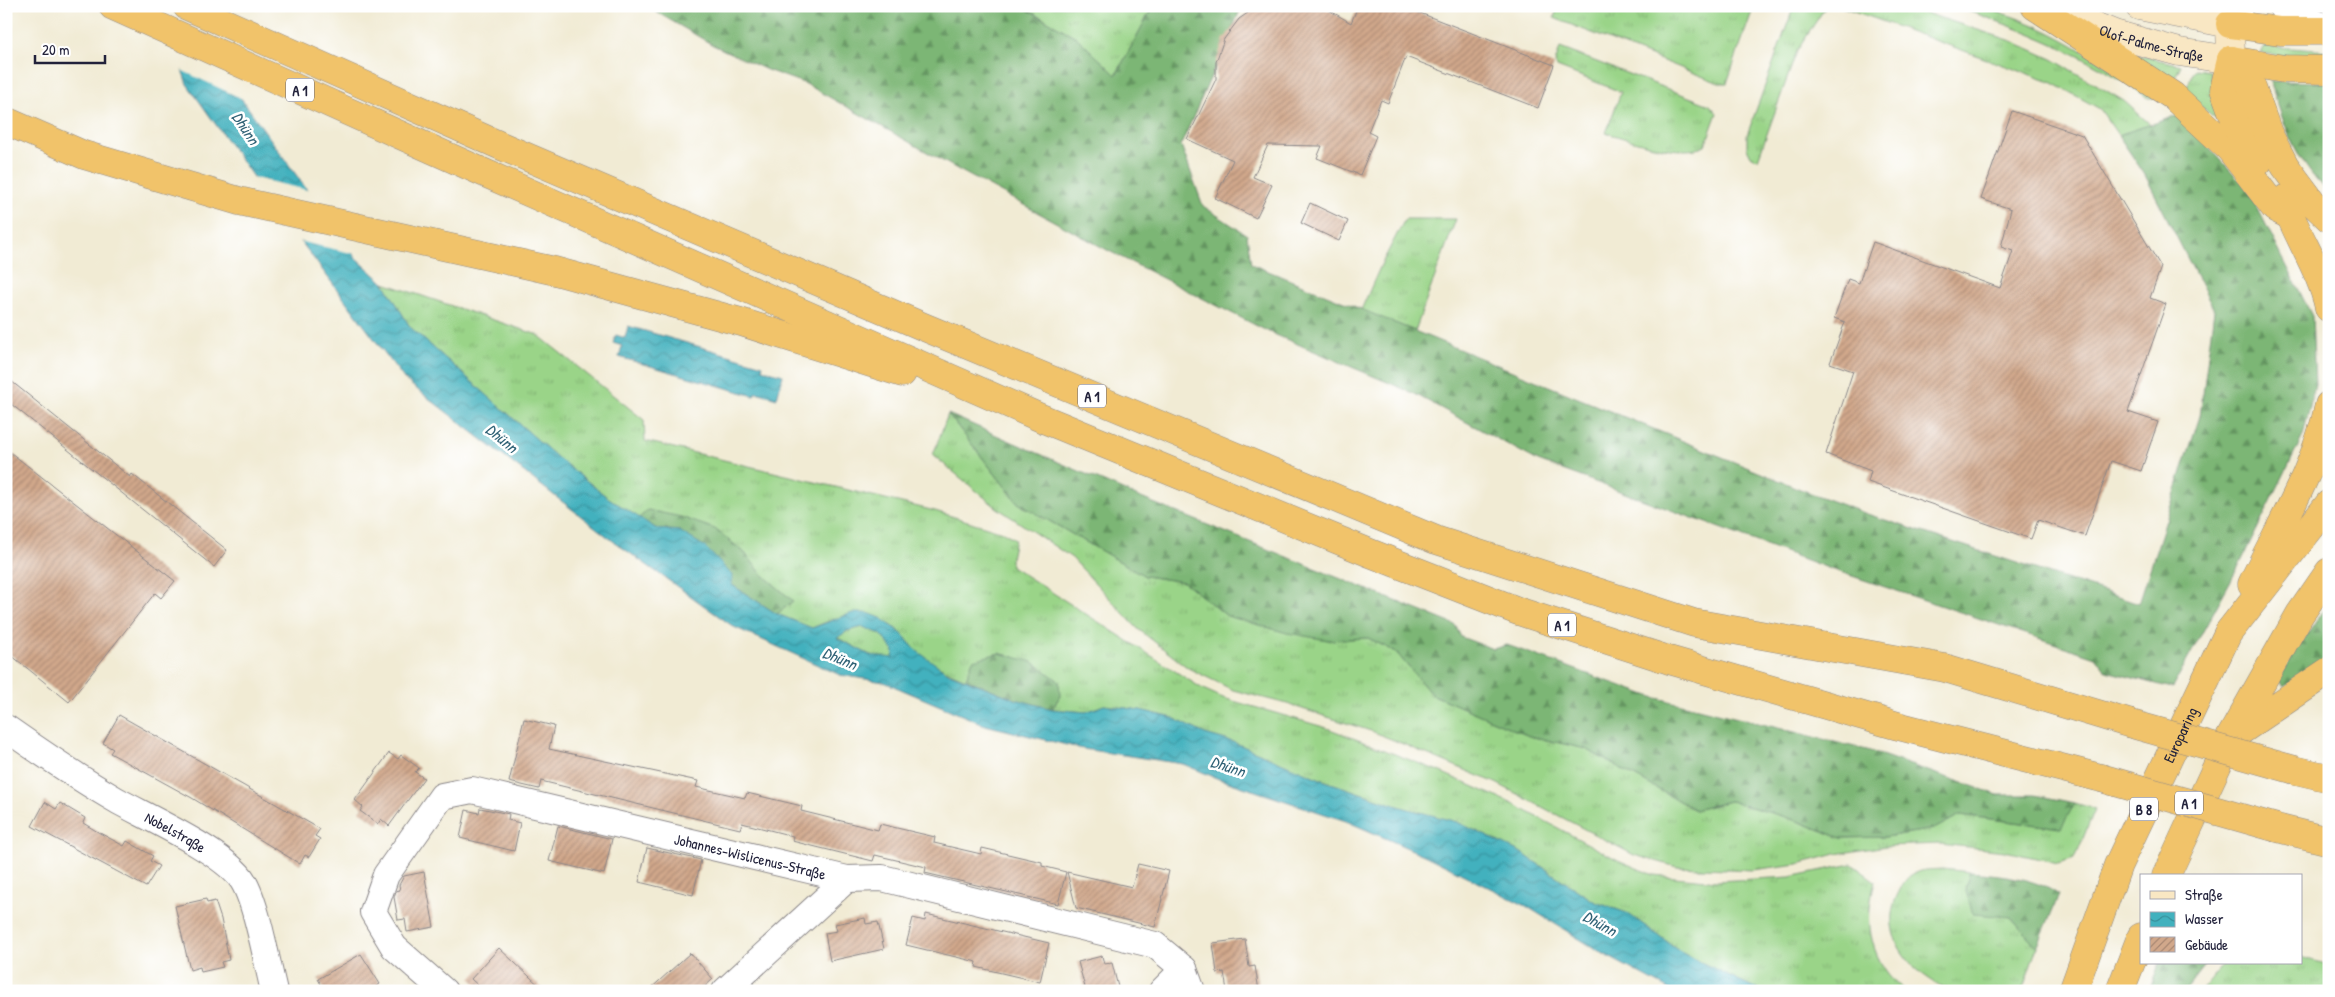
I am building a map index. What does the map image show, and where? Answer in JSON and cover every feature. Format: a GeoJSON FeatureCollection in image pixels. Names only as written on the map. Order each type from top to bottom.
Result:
{"type":"FeatureCollection","features":[{"type":"Feature","properties":{"kind":"highway","name":"A 1"},"geometry":{"type":"LineString","coordinates":[[113,6],[487,174],[1041,418],[1333,538],[1518,611],[1716,674],[1898,726],[2101,778],[2329,841]]}},
{"type":"Feature","properties":{"kind":"highway","name":"A 1"},"geometry":{"type":"LineString","coordinates":[[188,6],[500,145],[924,327],[1436,540],[1694,623],[1945,668],[2128,723],[2329,778]]}},
{"type":"Feature","properties":{"kind":"highway"},"geometry":{"type":"LineString","coordinates":[[2035,6],[2173,96],[2230,149],[2274,208],[2290,216]]}},
{"type":"Feature","properties":{"kind":"highway"},"geometry":{"type":"LineString","coordinates":[[2230,12],[2280,31],[2329,30]]}},
{"type":"Feature","properties":{"kind":"highway"},"geometry":{"type":"LineString","coordinates":[[2232,60],[2225,76],[2224,89],[2230,112],[2241,136],[2286,201],[2290,216],[2310,253],[2325,291],[2329,308]]}},
{"type":"Feature","properties":{"kind":"highway"},"geometry":{"type":"LineString","coordinates":[[2232,60],[2284,69],[2329,70]]}},
{"type":"Feature","properties":{"kind":"highway"},"geometry":{"type":"LineString","coordinates":[[2232,60],[2247,74],[2268,133],[2285,166],[2312,202],[2329,218]]}},
{"type":"Feature","properties":{"kind":"highway"},"geometry":{"type":"LineString","coordinates":[[6,121],[84,155],[239,201],[556,271],[741,322],[1041,418]]}},
{"type":"Feature","properties":{"kind":"highway"},"geometry":{"type":"LineString","coordinates":[[2228,633],[2280,525],[2304,481],[2318,447],[2329,405]]}},
{"type":"Feature","properties":{"kind":"highway","name":"Europaring"},"geometry":{"type":"LineString","coordinates":[[2073,991],[2118,865],[2228,633],[2329,504]]}},
{"type":"Feature","properties":{"kind":"highway"},"geometry":{"type":"LineString","coordinates":[[2167,874],[2230,738],[2300,614],[2329,572]]}},
{"type":"Feature","properties":{"kind":"highway"},"geometry":{"type":"LineString","coordinates":[[2230,738],[2329,670]]}},
{"type":"Feature","properties":{"kind":"highway"},"geometry":{"type":"LineString","coordinates":[[2120,991],[2140,941]]}},
{"type":"Feature","properties":{"kind":"main road","name":"Olof-Palme-Straße"},"geometry":{"type":"LineString","coordinates":[[2047,6],[2114,34],[2179,52],[2232,60]]}},
{"type":"Feature","properties":{"kind":"main road","name":"Olof-Palme-Straße"},"geometry":{"type":"LineString","coordinates":[[2146,7],[2230,12]]}},
{"type":"Feature","properties":{"kind":"main road"},"geometry":{"type":"LineString","coordinates":[[2230,12],[2232,60]]}},
{"type":"Feature","properties":{"kind":"street"},"geometry":{"type":"LineString","coordinates":[[2282,6],[2294,14],[2329,30]]}},
{"type":"Feature","properties":{"kind":"street","name":"Nobelstraße"},"geometry":{"type":"LineString","coordinates":[[6,728],[50,759],[109,795],[193,842],[219,859],[240,877],[248,892],[274,991]]}},
{"type":"Feature","properties":{"kind":"street","name":"Johannes-Wislicenus-Straße"},"geometry":{"type":"LineString","coordinates":[[444,991],[394,947],[373,912],[386,875],[442,796],[472,790],[847,879],[882,878],[1155,945],[1188,980]]}},
{"type":"Feature","properties":{"kind":"street"},"geometry":{"type":"LineString","coordinates":[[725,991],[847,879]]}},
{"type":"Feature","properties":{"kind":"street"},"geometry":{"type":"LineString","coordinates":[[1162,991],[1188,980]]}},
{"type":"Feature","properties":{"kind":"green space"},"geometry":{"type":"Polygon","coordinates":[[[646,6],[1021,6],[1076,37],[1116,75],[1153,6],[1242,6],[1181,145],[1203,206],[1247,235],[1251,264],[1800,489],[1867,514],[2139,603],[2200,416],[2214,310],[2145,175],[2118,135],[2179,115],[2248,189],[2312,316],[2315,384],[2303,436],[2242,560],[2172,688],[2106,671],[2095,657],[1828,568],[1538,461],[1413,393],[1269,332],[1109,251],[806,84],[767,70],[713,45],[646,6]]]}},
{"type":"Feature","properties":{"kind":"green space"},"geometry":{"type":"Polygon","coordinates":[[[1021,6],[1153,6],[1116,75],[1076,37],[1021,6]]]}},
{"type":"Feature","properties":{"kind":"green space"},"geometry":{"type":"Polygon","coordinates":[[[1558,6],[1754,6],[1727,83],[1719,83],[1554,18],[1558,6]]]}},
{"type":"Feature","properties":{"kind":"green space"},"geometry":{"type":"Polygon","coordinates":[[[1794,6],[1826,6],[1797,51],[1758,159],[1751,156],[1747,148],[1747,135],[1794,6]]]}},
{"type":"Feature","properties":{"kind":"green space"},"geometry":{"type":"Polygon","coordinates":[[[1840,6],[1904,6],[2012,41],[2052,59],[2124,101],[2151,125],[2118,135],[2100,109],[2053,83],[1840,6]]]}},
{"type":"Feature","properties":{"kind":"green space"},"geometry":{"type":"Polygon","coordinates":[[[1953,6],[1981,8],[2035,25],[2061,38],[2158,98],[2148,98],[2102,69],[2054,44],[1953,6]]]}},
{"type":"Feature","properties":{"kind":"green space"},"geometry":{"type":"Polygon","coordinates":[[[2264,46],[2329,51],[2329,61],[2260,53],[2264,46]]]}},
{"type":"Feature","properties":{"kind":"green space"},"geometry":{"type":"Polygon","coordinates":[[[1560,48],[1710,105],[1717,113],[1705,146],[1695,149],[1670,149],[1606,133],[1621,92],[1557,67],[1555,63],[1560,48]]]}},
{"type":"Feature","properties":{"kind":"green space"},"geometry":{"type":"Polygon","coordinates":[[[2133,54],[2181,65],[2172,83],[2133,54]]]}},
{"type":"Feature","properties":{"kind":"green space"},"geometry":{"type":"Polygon","coordinates":[[[2195,69],[2210,71],[2227,128],[2184,92],[2195,69]]]}},
{"type":"Feature","properties":{"kind":"green space"},"geometry":{"type":"Polygon","coordinates":[[[2270,81],[2329,82],[2329,194],[2307,168],[2299,155],[2286,127],[2270,81]]]}},
{"type":"Feature","properties":{"kind":"green space"},"geometry":{"type":"Polygon","coordinates":[[[1405,219],[1456,219],[1415,331],[1361,310],[1381,265],[1405,219]]]}},
{"type":"Feature","properties":{"kind":"green space"},"geometry":{"type":"Polygon","coordinates":[[[384,283],[538,335],[644,420],[645,441],[935,511],[1003,532],[1015,539],[1011,566],[1203,689],[1223,698],[1327,728],[1436,770],[1515,805],[1618,860],[1653,875],[1717,881],[1790,877],[1852,864],[1875,881],[1870,912],[1872,942],[1884,968],[1906,991],[1761,991],[1686,955],[1627,913],[1595,902],[1520,852],[1457,822],[1401,807],[1325,781],[1233,742],[1205,734],[1173,718],[1140,710],[1104,705],[1086,712],[1052,709],[1060,696],[973,660],[966,679],[940,667],[921,655],[901,633],[879,618],[858,614],[836,619],[812,628],[777,614],[793,601],[762,574],[743,551],[648,510],[639,518],[607,497],[558,458],[410,327],[384,283]]]}},
{"type":"Feature","properties":{"kind":"green space"},"geometry":{"type":"Polygon","coordinates":[[[948,414],[1018,503],[1145,576],[1184,582],[1227,616],[1328,640],[1368,638],[1396,652],[1431,694],[1529,736],[1586,749],[1695,810],[1730,801],[1792,819],[1841,838],[1885,837],[1934,829],[1960,815],[2060,828],[2075,803],[2095,809],[2075,858],[2058,863],[2005,851],[1940,844],[1886,846],[1836,854],[1798,864],[1753,870],[1677,867],[1634,855],[1496,783],[1374,732],[1287,704],[1233,690],[1188,668],[1138,629],[1072,558],[996,507],[933,455],[948,414]]]}},
{"type":"Feature","properties":{"kind":"green space"},"geometry":{"type":"Polygon","coordinates":[[[948,414],[1141,498],[1455,625],[1461,637],[1493,649],[1507,645],[1649,696],[1867,750],[1998,795],[2035,795],[2075,803],[2061,828],[1960,815],[1934,829],[1885,837],[1841,838],[1792,819],[1730,801],[1695,810],[1586,749],[1529,736],[1431,694],[1396,652],[1368,638],[1328,640],[1287,633],[1227,616],[1184,582],[1145,576],[1018,503],[948,414]]]}},
{"type":"Feature","properties":{"kind":"green space"},"geometry":{"type":"Polygon","coordinates":[[[648,510],[681,517],[715,529],[743,551],[762,574],[793,601],[777,614],[732,585],[679,531],[657,529],[639,518],[648,510]]]}},
{"type":"Feature","properties":{"kind":"green space"},"geometry":{"type":"Polygon","coordinates":[[[2329,603],[2329,658],[2284,687],[2279,679],[2329,603]]]}},
{"type":"Feature","properties":{"kind":"green space"},"geometry":{"type":"Polygon","coordinates":[[[863,627],[881,634],[894,651],[893,659],[870,655],[836,637],[847,631],[863,627]]]}},
{"type":"Feature","properties":{"kind":"green space"},"geometry":{"type":"Polygon","coordinates":[[[999,653],[1033,662],[1059,681],[1060,696],[1052,709],[1015,699],[966,679],[973,660],[999,653]]]}},
{"type":"Feature","properties":{"kind":"green space"},"geometry":{"type":"Polygon","coordinates":[[[1942,869],[1970,872],[1965,888],[2011,917],[2037,947],[2022,991],[1974,993],[1950,990],[1923,975],[1903,953],[1896,940],[1892,926],[1892,911],[1897,896],[1904,882],[1912,875],[1921,871],[1942,869]]]}},
{"type":"Feature","properties":{"kind":"green space"},"geometry":{"type":"Polygon","coordinates":[[[1970,872],[2028,881],[2039,884],[2059,895],[2037,947],[2011,917],[1973,914],[1965,888],[1970,872]]]}},
{"type":"Feature","properties":{"kind":"green space"},"geometry":{"type":"Polygon","coordinates":[[[2302,957],[2329,965],[2329,991],[2201,991],[2223,964],[2302,964],[2302,957]]]}},
{"type":"Feature","properties":{"kind":"green space"},"geometry":{"type":"Polygon","coordinates":[[[2160,964],[2206,964],[2185,991],[2149,991],[2160,964]]]}},
{"type":"Feature","properties":{"kind":"water","name":"Dhünn"},"geometry":{"type":"Polygon","coordinates":[[[160,6],[238,94],[356,258],[384,283],[410,327],[558,458],[607,497],[657,529],[679,531],[704,546],[732,575],[732,585],[777,614],[812,628],[852,613],[868,613],[881,618],[901,633],[917,651],[947,672],[1015,699],[1052,709],[1086,712],[1104,705],[1140,710],[1173,718],[1205,734],[1233,742],[1325,781],[1401,807],[1457,822],[1520,852],[1595,902],[1627,913],[1686,955],[1761,991],[1672,991],[1607,956],[1526,906],[1426,856],[1346,821],[1219,779],[1183,764],[1083,749],[985,725],[884,682],[840,675],[734,627],[613,541],[405,380],[263,191],[187,84],[160,6]],[[863,627],[847,631],[837,638],[870,655],[893,658],[894,651],[881,634],[863,627]]]}},
{"type":"Feature","properties":{"kind":"water"},"geometry":{"type":"Polygon","coordinates":[[[628,326],[763,365],[762,369],[783,375],[777,398],[756,392],[754,396],[619,357],[622,346],[613,343],[616,335],[625,338],[628,326]]]}},
{"type":"Feature","properties":{"kind":"pier"},"geometry":{"type":"Polygon","coordinates":[[[158,6],[194,6],[208,36],[245,100],[179,69],[158,6]]]}},
{"type":"Feature","properties":{"kind":"pier"},"geometry":{"type":"Polygon","coordinates":[[[250,177],[311,191],[356,254],[298,241],[250,177]]]}},
{"type":"Feature","properties":{"kind":"building"},"geometry":{"type":"Polygon","coordinates":[[[1258,6],[1322,6],[1351,23],[1358,6],[1402,6],[1554,65],[1538,108],[1406,57],[1388,103],[1381,100],[1368,132],[1376,136],[1360,175],[1317,158],[1322,146],[1268,145],[1253,177],[1272,185],[1256,218],[1215,198],[1233,160],[1187,139],[1216,79],[1216,62],[1224,39],[1239,19],[1258,6]]]}},
{"type":"Feature","properties":{"kind":"building"},"geometry":{"type":"Polygon","coordinates":[[[2012,111],[2082,135],[2161,267],[2150,298],[2166,304],[2128,412],[2158,422],[2141,471],[2111,461],[2085,536],[2038,520],[2031,539],[1868,482],[1871,471],[1826,454],[1853,371],[1830,363],[1845,322],[1834,318],[1848,279],[1859,283],[1873,242],[2000,288],[2013,251],[2001,247],[2011,209],[1981,199],[2012,111]]]}},
{"type":"Feature","properties":{"kind":"building"},"geometry":{"type":"Polygon","coordinates":[[[1310,203],[1348,221],[1339,241],[1301,223],[1310,203]]]}},
{"type":"Feature","properties":{"kind":"building"},"geometry":{"type":"Polygon","coordinates":[[[6,377],[130,477],[132,474],[227,550],[214,567],[6,400],[6,377]]]}},
{"type":"Feature","properties":{"kind":"building"},"geometry":{"type":"Polygon","coordinates":[[[6,449],[175,581],[161,598],[155,593],[69,702],[6,651],[6,449]]]}},
{"type":"Feature","properties":{"kind":"building"},"geometry":{"type":"Polygon","coordinates":[[[119,715],[320,829],[315,836],[320,839],[309,857],[305,855],[300,864],[192,798],[110,753],[113,749],[103,743],[119,715]]]}},
{"type":"Feature","properties":{"kind":"building"},"geometry":{"type":"Polygon","coordinates":[[[524,719],[554,726],[549,749],[698,781],[696,787],[745,798],[747,793],[802,806],[801,811],[878,830],[880,824],[935,837],[934,843],[981,854],[982,848],[1042,862],[1042,866],[1066,872],[1058,904],[925,873],[926,867],[875,855],[873,861],[792,841],[793,836],[742,823],[740,829],[541,781],[539,789],[509,782],[524,719]]]}},
{"type":"Feature","properties":{"kind":"building"},"geometry":{"type":"Polygon","coordinates":[[[389,753],[398,759],[401,755],[419,768],[415,772],[424,778],[389,826],[381,819],[378,824],[360,811],[363,807],[355,800],[389,753]]]}},
{"type":"Feature","properties":{"kind":"building"},"geometry":{"type":"Polygon","coordinates":[[[45,802],[56,809],[60,803],[85,818],[83,823],[98,832],[124,846],[127,841],[153,856],[150,861],[159,866],[146,887],[32,826],[45,802]]]}},
{"type":"Feature","properties":{"kind":"building"},"geometry":{"type":"Polygon","coordinates":[[[480,808],[509,814],[508,820],[520,823],[514,851],[460,838],[466,810],[479,813],[480,808]]]}},
{"type":"Feature","properties":{"kind":"building"},"geometry":{"type":"Polygon","coordinates":[[[558,826],[612,839],[604,874],[549,861],[558,826]]]}},
{"type":"Feature","properties":{"kind":"building"},"geometry":{"type":"Polygon","coordinates":[[[647,848],[701,860],[693,895],[639,882],[647,848]]]}},
{"type":"Feature","properties":{"kind":"building"},"geometry":{"type":"Polygon","coordinates":[[[1138,864],[1169,871],[1155,927],[1076,908],[1067,872],[1132,887],[1138,864]]]}},
{"type":"Feature","properties":{"kind":"building"},"geometry":{"type":"Polygon","coordinates":[[[424,872],[434,927],[407,932],[405,919],[398,920],[394,897],[396,891],[400,890],[399,885],[404,876],[424,872]]]}},
{"type":"Feature","properties":{"kind":"building"},"geometry":{"type":"Polygon","coordinates":[[[206,899],[207,903],[215,901],[221,919],[229,960],[221,962],[223,967],[201,972],[200,967],[190,970],[175,906],[206,899]]]}},
{"type":"Feature","properties":{"kind":"building"},"geometry":{"type":"Polygon","coordinates":[[[926,914],[1049,943],[1040,982],[976,967],[977,962],[906,945],[913,918],[925,921],[926,914]]]}},
{"type":"Feature","properties":{"kind":"building"},"geometry":{"type":"Polygon","coordinates":[[[865,918],[866,924],[878,922],[884,949],[830,961],[825,933],[837,931],[835,924],[865,918]]]}},
{"type":"Feature","properties":{"kind":"building"},"geometry":{"type":"Polygon","coordinates":[[[1245,939],[1249,967],[1255,966],[1259,991],[1227,991],[1224,972],[1217,973],[1213,943],[1245,939]]]}},
{"type":"Feature","properties":{"kind":"building"},"geometry":{"type":"Polygon","coordinates":[[[499,948],[545,991],[484,991],[471,979],[499,948]]]}},
{"type":"Feature","properties":{"kind":"building"},"geometry":{"type":"Polygon","coordinates":[[[690,953],[713,979],[700,991],[648,991],[690,953]]]}},
{"type":"Feature","properties":{"kind":"building"},"geometry":{"type":"Polygon","coordinates":[[[361,954],[380,984],[369,991],[325,991],[318,979],[361,954]]]}},
{"type":"Feature","properties":{"kind":"building"},"geometry":{"type":"Polygon","coordinates":[[[1102,956],[1104,964],[1112,963],[1119,991],[1086,991],[1078,962],[1102,956]]]}}]}
